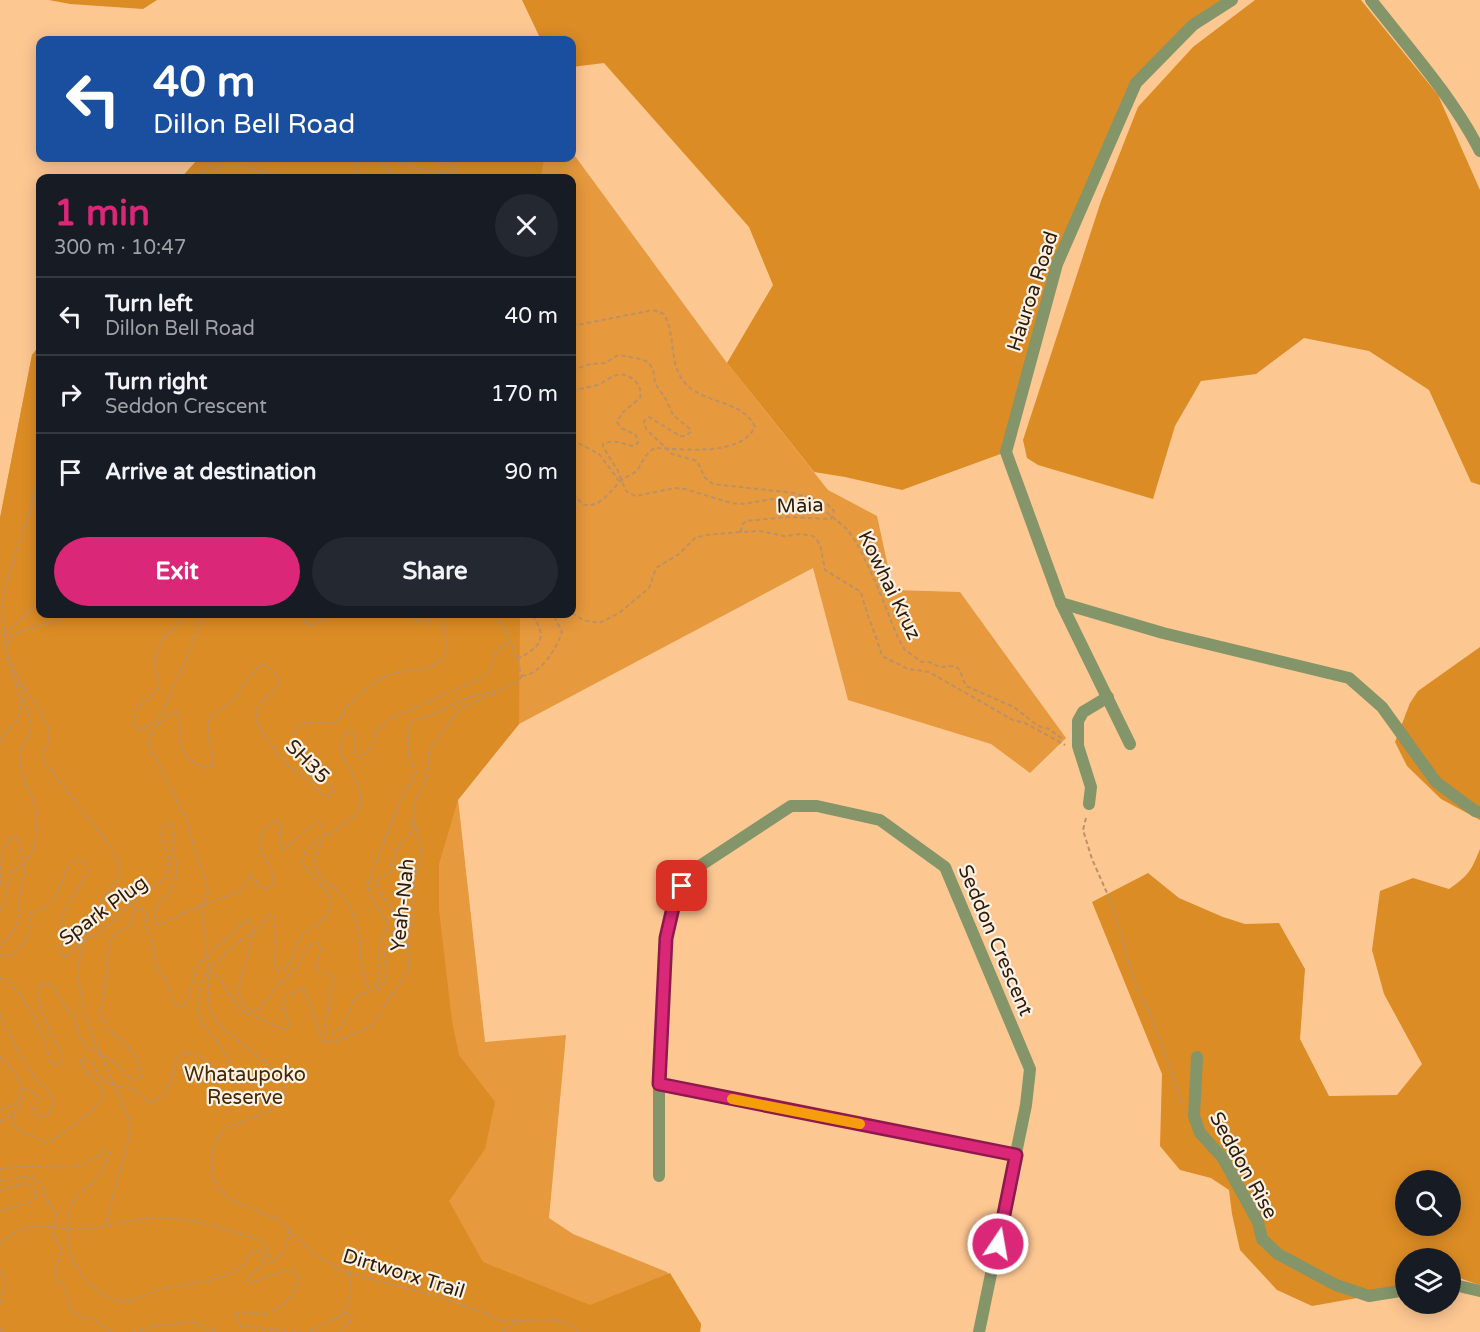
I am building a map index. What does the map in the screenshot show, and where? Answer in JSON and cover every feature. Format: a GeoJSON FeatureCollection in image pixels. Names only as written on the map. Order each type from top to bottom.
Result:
{"type":"FeatureCollection","features":[{"type":"Feature","properties":{"kind":"street","name":"Hauroa Road"},"geometry":{"type":"LineString","coordinates":[[1130,744],[1061,603],[1006,452],[1057,264],[1136,83],[1193,25],[1232,0]]}},
{"type":"Feature","properties":{"kind":"street"},"geometry":{"type":"LineString","coordinates":[[1371,0],[1449,99],[1468,127],[1480,151]]}},
{"type":"Feature","properties":{"kind":"street"},"geometry":{"type":"LineString","coordinates":[[1061,603],[1163,633],[1349,678],[1382,707],[1436,782],[1475,811],[1480,812]]}},
{"type":"Feature","properties":{"kind":"street"},"geometry":{"type":"LineString","coordinates":[[1089,804],[1090,787],[1080,751],[1078,721],[1083,712],[1107,697]]}},
{"type":"Feature","properties":{"kind":"street","name":"Seddon Crescent"},"geometry":{"type":"LineString","coordinates":[[659,1176],[659,1084],[666,938],[675,899],[689,873],[791,806],[817,806],[880,820],[945,867],[1030,1069],[1026,1105],[979,1332]]}},
{"type":"Feature","properties":{"kind":"street","name":"Seddon Rise"},"geometry":{"type":"LineString","coordinates":[[1197,1057],[1194,1116],[1200,1133],[1224,1158],[1258,1222],[1262,1239],[1278,1254],[1336,1285],[1369,1296],[1395,1292]]}},
{"type":"Feature","properties":{"kind":"street"},"geometry":{"type":"LineString","coordinates":[[659,1084],[1016,1155]]}},
{"type":"Feature","properties":{"kind":"street"},"geometry":{"type":"LineString","coordinates":[[1461,1287],[1480,1291]]}},
{"type":"Feature","properties":{"kind":"path"},"geometry":{"type":"LineString","coordinates":[[201,174],[214,162]]}},
{"type":"Feature","properties":{"kind":"path"},"geometry":{"type":"LineString","coordinates":[[380,162],[394,174]]}},
{"type":"Feature","properties":{"kind":"path"},"geometry":{"type":"LineString","coordinates":[[400,162],[410,167],[450,173],[456,169],[454,166],[438,162]]}},
{"type":"Feature","properties":{"kind":"path"},"geometry":{"type":"LineString","coordinates":[[214,174],[219,166],[234,165],[247,166],[274,174]]}},
{"type":"Feature","properties":{"kind":"path"},"geometry":{"type":"LineString","coordinates":[[576,325],[653,310],[664,314],[671,330],[674,362],[688,387],[741,410],[750,417],[755,427],[747,438],[729,445],[693,451],[655,448],[650,450],[636,472],[620,481],[605,498],[593,505],[582,504],[576,497]]}},
{"type":"Feature","properties":{"kind":"path","name":"Māia"},"geometry":{"type":"LineString","coordinates":[[576,369],[590,364],[605,363],[618,355],[648,362],[653,369],[655,383],[667,400],[673,416],[691,432],[680,436],[649,417],[647,418],[644,421],[646,429],[667,448],[680,457],[697,461],[705,478],[713,484],[794,493],[826,503],[834,511],[831,519],[787,517],[746,521],[742,525],[741,532],[760,531],[784,536],[801,534],[813,536],[820,544],[825,570],[861,592],[872,633],[878,642],[882,656],[908,669],[929,672],[1013,720],[1025,723],[1061,744],[1080,751]]}},
{"type":"Feature","properties":{"kind":"path","name":"Kowhai Kruz"},"geometry":{"type":"LineString","coordinates":[[576,389],[598,384],[619,374],[628,376],[641,390],[640,398],[622,413],[617,422],[621,428],[636,435],[638,443],[632,446],[621,442],[603,444],[626,491],[635,496],[675,488],[731,503],[744,504],[778,498],[797,507],[810,505],[824,510],[848,530],[859,547],[905,650],[922,662],[929,662],[940,667],[954,666],[959,669],[966,686],[1014,708],[1038,726],[1055,733],[1080,751]]}},
{"type":"Feature","properties":{"kind":"path"},"geometry":{"type":"LineString","coordinates":[[576,442],[599,454],[620,481]]}},
{"type":"Feature","properties":{"kind":"path"},"geometry":{"type":"LineString","coordinates":[[36,488],[7,579],[2,602],[3,634],[9,659],[20,682],[47,725],[50,737],[42,756],[45,762],[113,850],[118,860],[119,877],[96,910],[84,940],[79,962],[78,987],[85,1016],[128,1118],[130,1133],[105,1226]]}},
{"type":"Feature","properties":{"kind":"path"},"geometry":{"type":"LineString","coordinates":[[576,616],[583,620],[599,623],[619,613],[649,588],[656,568],[680,554],[695,538],[741,532]]}},
{"type":"Feature","properties":{"kind":"path"},"geometry":{"type":"LineString","coordinates":[[3,634],[36,604]]}},
{"type":"Feature","properties":{"kind":"path"},"geometry":{"type":"LineString","coordinates":[[2,647],[14,635],[62,618]]}},
{"type":"Feature","properties":{"kind":"path","name":"SH35"},"geometry":{"type":"LineString","coordinates":[[183,618],[180,625],[161,642],[155,668],[158,688],[142,703],[135,714],[133,722],[136,728],[141,730],[147,728],[151,723],[161,723],[176,711],[179,714],[180,743],[184,752],[192,761],[208,768],[214,764],[208,723],[211,715],[237,696],[258,666],[270,667],[281,685],[260,704],[256,720],[261,731],[283,760],[313,783],[322,795],[329,797],[333,794],[332,785],[325,778],[324,772],[319,771],[310,760],[295,749],[292,740],[295,730],[303,723],[314,721],[334,723],[340,720],[347,706],[374,683],[388,675],[432,666],[440,661],[447,646],[442,618]]}},
{"type":"Feature","properties":{"kind":"path"},"geometry":{"type":"LineString","coordinates":[[15,1114],[15,1127],[19,1131],[33,1135],[43,1143],[50,1142],[91,1112],[104,1096],[98,1082],[83,1069],[80,1062],[82,1058],[92,1063],[101,1078],[116,1086],[134,1089],[144,1099],[154,1102],[162,1096],[173,1078],[181,1054],[194,1053],[225,1073],[228,1068],[224,1052],[206,1029],[198,1009],[200,985],[206,972],[209,971],[201,906],[208,891],[186,819],[148,743],[202,618]]}},
{"type":"Feature","properties":{"kind":"path"},"geometry":{"type":"LineString","coordinates":[[302,618],[312,625],[327,618]]}},
{"type":"Feature","properties":{"kind":"path"},"geometry":{"type":"LineString","coordinates":[[412,618],[428,624],[430,618]]}},
{"type":"Feature","properties":{"kind":"path"},"geometry":{"type":"LineString","coordinates":[[497,618],[511,641],[522,676]]}},
{"type":"Feature","properties":{"kind":"path"},"geometry":{"type":"LineString","coordinates":[[517,659],[534,648],[541,639],[539,625],[534,618]]}},
{"type":"Feature","properties":{"kind":"path","name":"Dirtworx Trail"},"geometry":{"type":"LineString","coordinates":[[521,1322],[501,1321],[438,1296],[345,1272],[315,1255],[290,1228],[278,1219],[231,1200],[220,1190],[212,1176],[213,1151],[218,1137],[226,1128],[270,1111],[278,1105],[285,1093],[284,1080],[277,1072],[222,1028],[211,1013],[209,971],[219,958],[236,943],[260,928],[269,915],[274,916],[276,969],[281,971],[289,966],[302,935],[328,913],[332,900],[326,888],[306,871],[303,863],[307,851],[319,839],[322,842],[315,855],[315,866],[320,875],[338,890],[350,906],[360,935],[360,958],[366,984],[373,987],[378,984],[379,945],[388,925],[385,916],[369,894],[367,885],[399,804],[416,772],[409,759],[409,727],[413,720],[424,718],[461,700],[498,691],[518,681],[522,676],[535,672],[542,666],[559,639],[561,632],[555,618]]}},
{"type":"Feature","properties":{"kind":"path","name":"Spark Plug"},"geometry":{"type":"LineString","coordinates":[[0,955],[11,956],[19,948],[32,927],[30,913],[44,908],[60,890],[67,867],[72,861],[79,860],[85,863],[88,871],[67,904],[63,916],[60,954],[63,957],[69,954],[84,940],[100,933],[129,906],[165,879],[169,872],[169,860],[161,836],[162,826],[168,822],[174,831],[175,881],[153,914],[155,922],[160,925],[244,888],[250,874],[262,888],[267,889],[273,884],[274,875],[260,850],[260,842],[274,820],[281,824],[279,846],[282,849],[315,823],[320,822],[325,835],[330,836],[358,812],[361,796],[340,751],[340,744],[347,731],[351,730],[355,735],[354,753],[358,757],[363,755],[381,726],[387,721],[460,688],[470,681],[480,679],[491,668],[498,648],[511,641]]}},
{"type":"Feature","properties":{"kind":"path"},"geometry":{"type":"LineString","coordinates":[[0,741],[3,734],[18,719],[20,713],[18,699],[9,681]]}},
{"type":"Feature","properties":{"kind":"path"},"geometry":{"type":"LineString","coordinates":[[0,910],[4,904],[11,873],[24,864],[31,854],[37,823],[33,801],[20,768],[22,743],[31,731],[31,726],[20,682]]}},
{"type":"Feature","properties":{"kind":"path"},"geometry":{"type":"LineString","coordinates":[[0,978],[7,979],[20,995],[44,1039],[51,1062],[57,1065],[62,1063],[63,1056],[54,1042],[39,1000],[40,986],[46,983],[53,986],[64,1006],[74,1016],[78,1035],[87,1047],[112,1060],[135,1080],[141,1076],[137,1060],[127,1045],[108,1029],[100,1014],[105,985],[106,956],[113,935],[131,926],[133,912],[138,907],[146,911],[148,917],[145,922],[146,928],[152,941],[156,966],[167,982],[171,997],[177,1006],[185,1006],[198,964],[249,918],[252,933],[247,963],[238,989],[239,1000],[244,1007],[251,1011],[261,1008],[279,984],[297,968],[308,947],[314,942],[321,950],[316,964],[317,970],[328,972],[334,980],[324,1029],[327,1033],[331,1033],[340,1028],[345,1024],[354,1000],[359,995],[380,988],[385,983],[387,973],[385,957],[395,922],[394,913],[377,890],[376,881],[390,872],[397,846],[409,837],[412,830],[415,803],[427,777],[429,751],[459,709],[483,700],[498,691]]}},
{"type":"Feature","properties":{"kind":"path"},"geometry":{"type":"LineString","coordinates":[[1089,804],[1083,830],[1092,859],[1111,902],[1133,978],[1154,1021],[1176,1083],[1183,1112]]}},
{"type":"Feature","properties":{"kind":"path","name":"Yeah-Nah"},"geometry":{"type":"LineString","coordinates":[[209,971],[217,975],[230,996],[244,1012],[282,1029],[287,1029],[289,1022],[282,1006],[286,996],[302,988],[308,995],[321,1040],[334,1041],[368,1029],[374,1024],[409,968],[408,940],[412,921],[415,877],[422,853],[413,817]]}},
{"type":"Feature","properties":{"kind":"path"},"geometry":{"type":"LineString","coordinates":[[0,885],[2,844],[7,838],[14,836],[19,839],[25,869],[19,899],[18,921],[15,929],[0,946]]}},
{"type":"Feature","properties":{"kind":"path"},"geometry":{"type":"LineString","coordinates":[[0,1014],[19,1052],[38,1081],[51,1093],[54,1101],[53,1109],[45,1116],[39,1117],[34,1113],[33,1108],[40,1100],[39,1096],[21,1088]]}},
{"type":"Feature","properties":{"kind":"path"},"geometry":{"type":"LineString","coordinates":[[0,1057],[18,1077],[21,1088],[17,1103],[0,1111]]}},
{"type":"Feature","properties":{"kind":"path"},"geometry":{"type":"LineString","coordinates":[[0,1122],[15,1114],[23,1099],[20,1096]]}},
{"type":"Feature","properties":{"kind":"path"},"geometry":{"type":"LineString","coordinates":[[0,1169],[27,1166],[77,1167],[89,1162],[103,1151],[107,1151],[109,1155],[99,1174],[71,1204],[68,1246],[72,1260],[88,1283],[106,1297],[123,1302],[166,1288],[231,1273],[242,1267],[252,1252],[257,1250],[264,1257],[263,1262],[258,1270],[249,1276],[247,1281],[249,1284],[280,1272],[293,1270],[299,1278],[298,1287],[292,1296],[275,1310],[266,1314],[238,1312],[235,1316],[237,1322],[241,1326],[302,1332]]}},
{"type":"Feature","properties":{"kind":"path"},"geometry":{"type":"LineString","coordinates":[[0,1180],[23,1175],[39,1184],[57,1217],[57,1221],[53,1222],[53,1236],[61,1250],[55,1274],[67,1294],[70,1310],[80,1317],[93,1320],[116,1332]]}},
{"type":"Feature","properties":{"kind":"path"},"geometry":{"type":"LineString","coordinates":[[0,1190],[25,1184],[34,1188],[37,1195],[30,1202],[0,1211]]}},
{"type":"Feature","properties":{"kind":"path"},"geometry":{"type":"LineString","coordinates":[[0,1244],[13,1232],[34,1226],[69,1229],[105,1226],[151,1218],[188,1220],[261,1240],[272,1262],[281,1258],[290,1228]]}},
{"type":"Feature","properties":{"kind":"path"},"geometry":{"type":"LineString","coordinates":[[0,1270],[5,1280],[0,1304]]}},
{"type":"Feature","properties":{"kind":"path"},"geometry":{"type":"LineString","coordinates":[[339,1317],[346,1308],[351,1289],[350,1276],[345,1272]]}},
{"type":"Feature","properties":{"kind":"path"},"geometry":{"type":"LineString","coordinates":[[309,1332],[346,1313],[351,1315],[352,1319],[339,1332]]}},
{"type":"Feature","properties":{"kind":"path"},"geometry":{"type":"LineString","coordinates":[[501,1332],[521,1322],[552,1320],[567,1323],[579,1332]]}},
{"type":"Feature","properties":{"kind":"path"},"geometry":{"type":"LineString","coordinates":[[132,1332],[155,1326],[188,1322],[196,1322],[203,1327],[220,1332]]}},
{"type":"Feature","properties":{"kind":"path"},"geometry":{"type":"LineString","coordinates":[[0,1328],[6,1332]]}},
{"type":"Feature","properties":{"kind":"green space"},"geometry":{"type":"Polygon","coordinates":[[[49,0],[157,0],[143,9],[70,4],[49,0]]]}},
{"type":"Feature","properties":{"kind":"green space"},"geometry":{"type":"Polygon","coordinates":[[[522,0],[1232,0],[1193,25],[1136,83],[1057,264],[1006,452],[902,490],[814,472],[727,363],[773,285],[749,227],[604,63],[576,66],[576,36],[539,36],[522,0]]]}},
{"type":"Feature","properties":{"kind":"green space"},"geometry":{"type":"Polygon","coordinates":[[[1255,0],[1361,0],[1438,95],[1480,190],[1480,485],[1471,482],[1429,390],[1369,351],[1304,338],[1256,374],[1201,381],[1175,426],[1153,499],[1038,465],[1027,458],[1023,440],[1101,201],[1138,107],[1193,47],[1255,0]]]}},
{"type":"Feature","properties":{"kind":"green space","name":"Whataupoko Reserve"},"geometry":{"type":"Polygon","coordinates":[[[576,157],[727,363],[828,490],[877,516],[893,590],[960,592],[1066,738],[1030,773],[991,744],[848,700],[813,568],[519,724],[458,799],[485,1042],[566,1035],[549,1218],[573,1234],[667,1272],[701,1324],[700,1332],[0,1332],[0,518],[32,355],[36,350],[36,618],[576,618],[576,174],[185,174],[195,162],[576,162],[576,157]]]}},
{"type":"Feature","properties":{"kind":"green space"},"geometry":{"type":"Polygon","coordinates":[[[195,162],[543,162],[542,174],[185,174],[195,162]]]}},
{"type":"Feature","properties":{"kind":"green space","name":"Whataupoko Reserve"},"geometry":{"type":"Polygon","coordinates":[[[36,350],[36,618],[520,618],[519,724],[458,800],[439,864],[439,910],[452,1021],[459,1055],[495,1102],[485,1149],[449,1201],[483,1262],[590,1305],[670,1273],[701,1324],[700,1332],[0,1332],[0,518],[32,355],[36,350]]]}},
{"type":"Feature","properties":{"kind":"green space"},"geometry":{"type":"Polygon","coordinates":[[[1480,647],[1480,820],[1441,799],[1407,766],[1395,742],[1410,703],[1418,691],[1480,647]]]}},
{"type":"Feature","properties":{"kind":"green space"},"geometry":{"type":"Polygon","coordinates":[[[1480,849],[1480,1285],[1461,1279],[1461,1248],[1395,1248],[1395,1286],[1363,1297],[1312,1306],[1277,1290],[1240,1250],[1229,1190],[1211,1178],[1180,1170],[1160,1146],[1162,1074],[1092,902],[1148,873],[1179,898],[1223,917],[1245,924],[1279,923],[1305,969],[1300,1039],[1329,1096],[1397,1095],[1422,1064],[1384,994],[1372,950],[1380,891],[1413,878],[1449,889],[1472,868],[1480,849]]]}},
{"type":"Feature","properties":{"kind":"slow traffic"},"geometry":{"type":"LineString","coordinates":[[732,1099],[860,1124]]}},
{"type":"Feature","properties":{"kind":"route"},"geometry":{"type":"LineString","coordinates":[[682,886],[675,899],[666,938],[659,1084],[1016,1155],[998,1244]]}}]}
